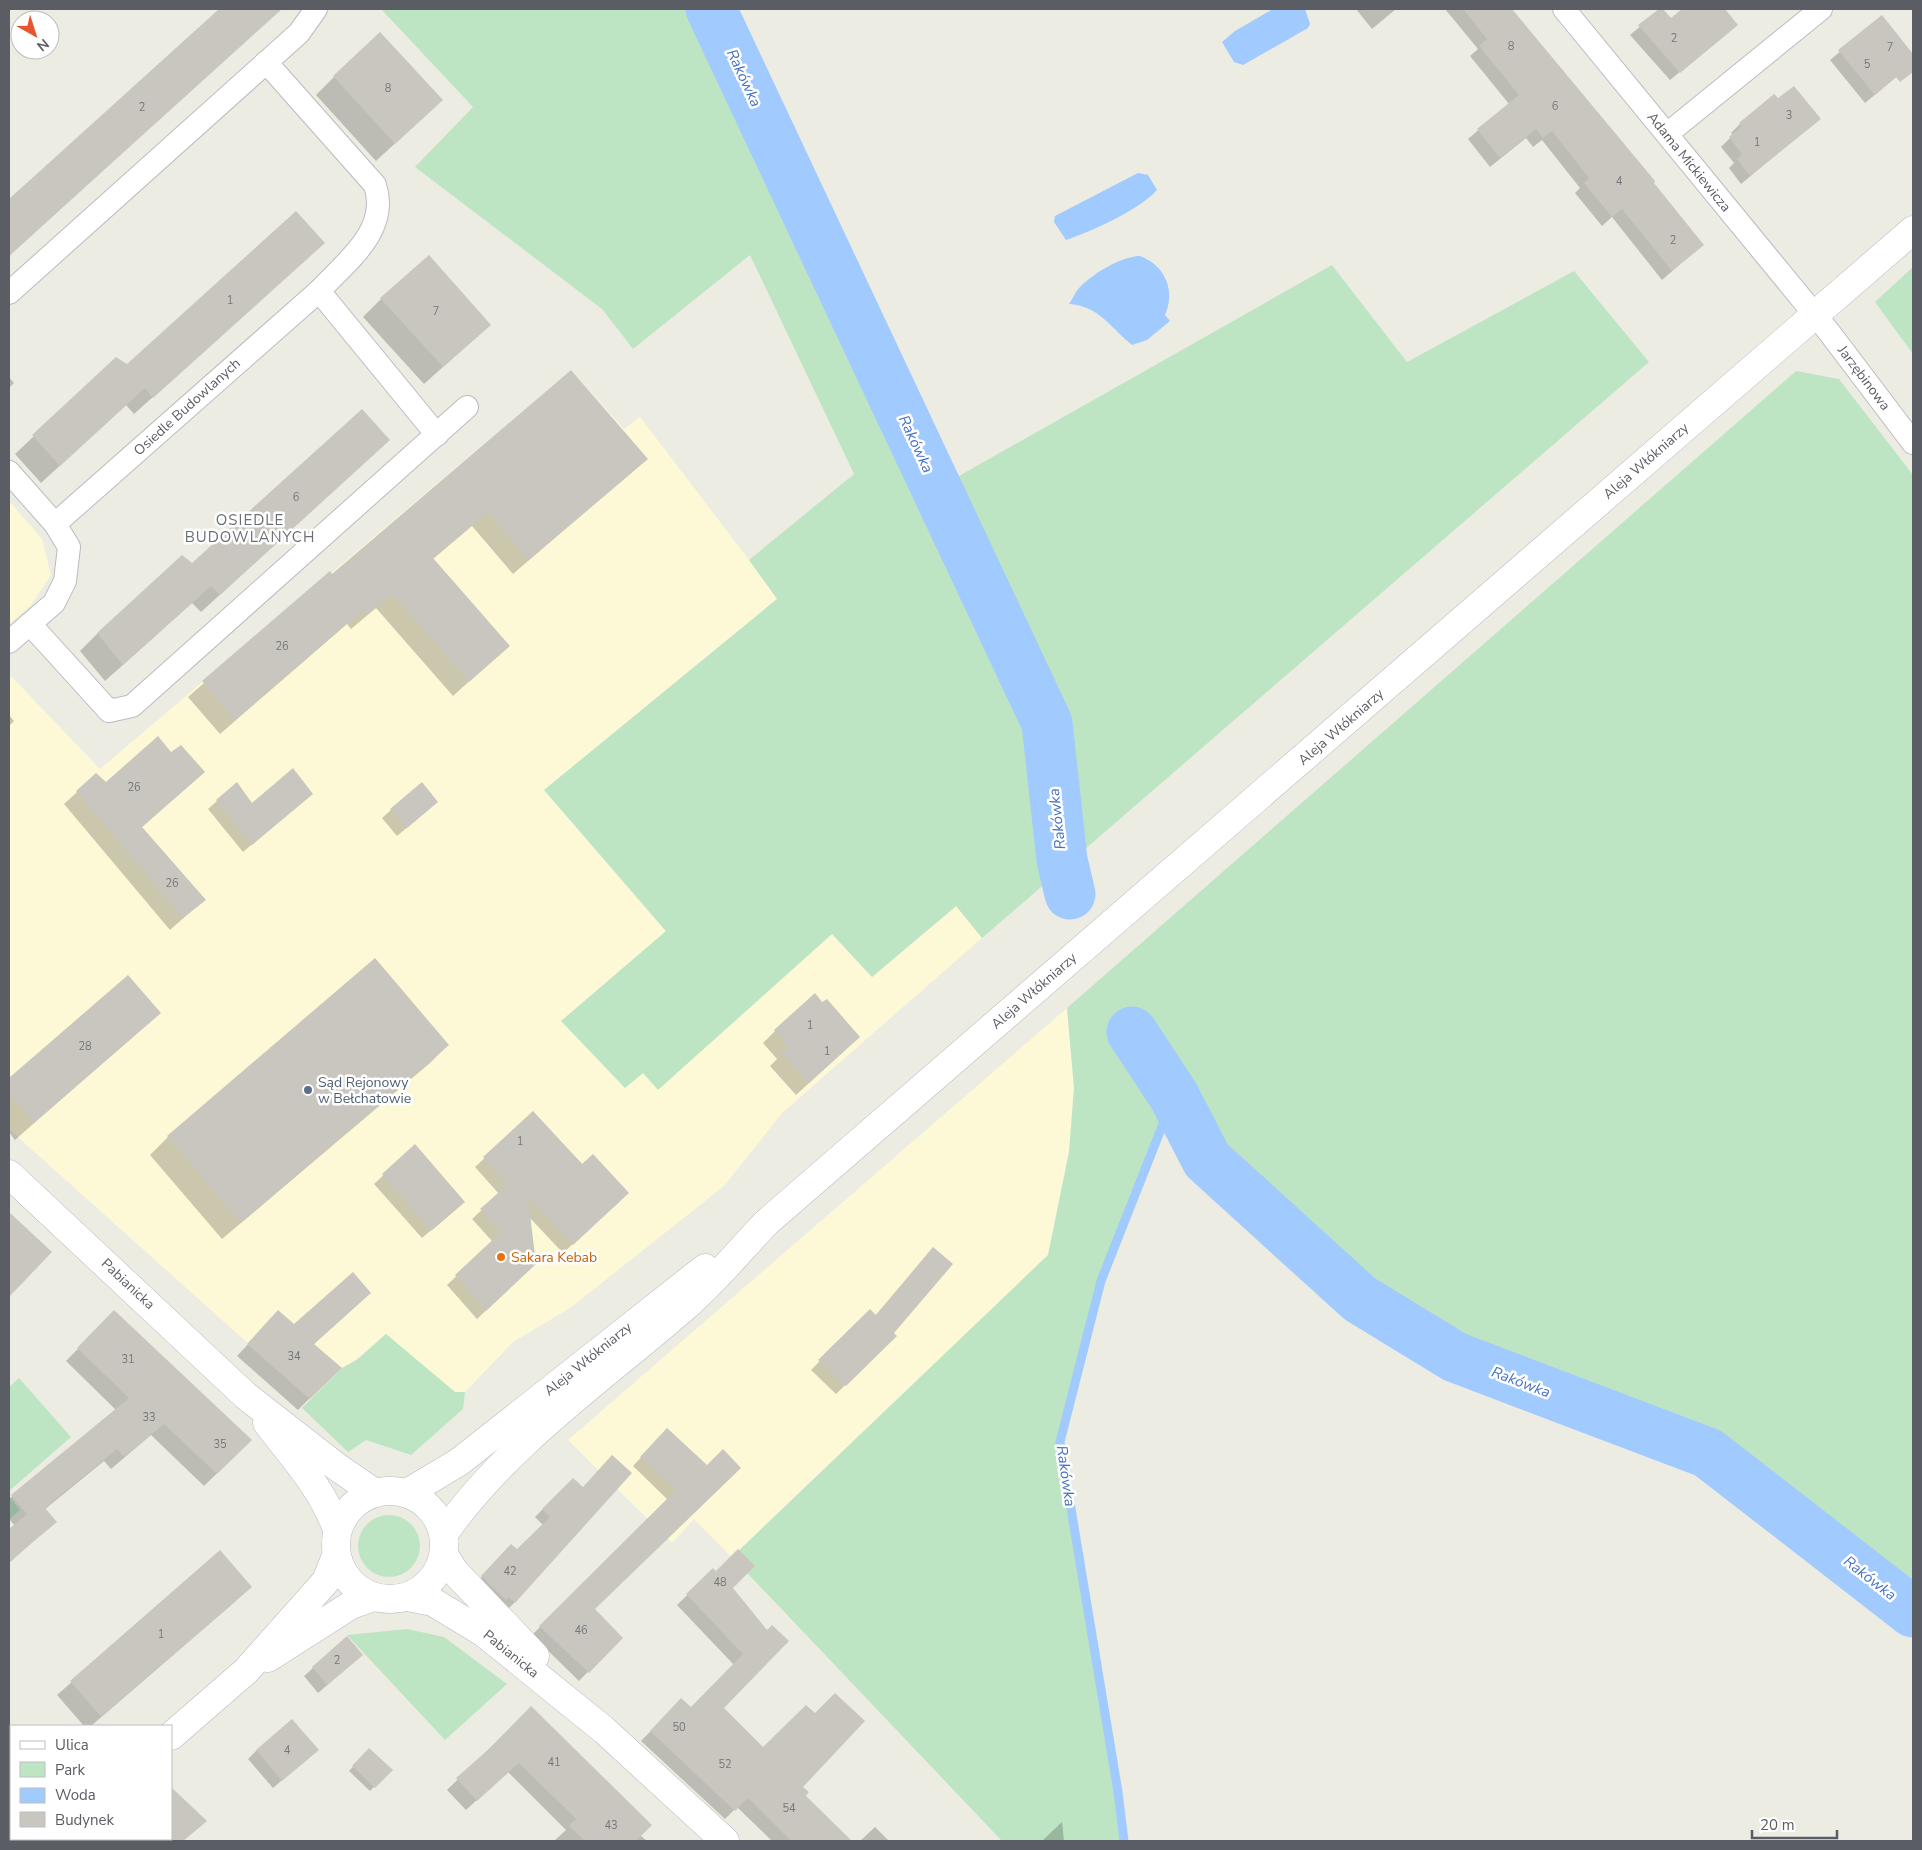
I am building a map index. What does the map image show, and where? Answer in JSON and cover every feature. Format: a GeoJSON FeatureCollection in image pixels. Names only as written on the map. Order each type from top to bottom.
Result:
{"type":"FeatureCollection","features":[{"type":"Feature","properties":{"kind":"main road","name":"Aleja Włókniarzy"},"geometry":{"type":"LineString","coordinates":[[407,1493],[459,1462],[676,1289],[767,1222],[1913,230]]}},
{"type":"Feature","properties":{"kind":"main road","name":"Pabianicka"},"geometry":{"type":"LineString","coordinates":[[9,1174],[246,1396],[336,1467],[375,1493]]}},
{"type":"Feature","properties":{"kind":"main road","name":"Aleja Włókniarzy"},"geometry":{"type":"LineString","coordinates":[[444,1544],[460,1510],[526,1442],[688,1304],[767,1222]]}},
{"type":"Feature","properties":{"kind":"main road","name":"Pabianicka"},"geometry":{"type":"LineString","coordinates":[[246,1396],[315,1485],[329,1508],[337,1543]]}},
{"type":"Feature","properties":{"kind":"main road"},"geometry":{"type":"LineString","coordinates":[[172,1735],[246,1671],[326,1581],[337,1543],[348,1511],[360,1500],[375,1493],[391,1491],[407,1493],[422,1500],[436,1515],[444,1544],[432,1579],[423,1589],[407,1596],[390,1599],[373,1597],[358,1589],[346,1576],[337,1543]]}},
{"type":"Feature","properties":{"kind":"main road","name":"Pabianicka"},"geometry":{"type":"LineString","coordinates":[[444,1544],[454,1572],[604,1730]]}},
{"type":"Feature","properties":{"kind":"main road","name":"Pabianicka"},"geometry":{"type":"LineString","coordinates":[[407,1596],[433,1602],[484,1632],[604,1730],[725,1841]]}},
{"type":"Feature","properties":{"kind":"main road"},"geometry":{"type":"LineString","coordinates":[[246,1671],[351,1605],[373,1597]]}},
{"type":"Feature","properties":{"kind":"street"},"geometry":{"type":"LineString","coordinates":[[9,293],[299,34],[316,9]]}},
{"type":"Feature","properties":{"kind":"street","name":"Adama Mickiewicza"},"geometry":{"type":"LineString","coordinates":[[1564,9],[1814,314]]}},
{"type":"Feature","properties":{"kind":"street"},"geometry":{"type":"LineString","coordinates":[[1667,134],[1821,9]]}},
{"type":"Feature","properties":{"kind":"street","name":"Osiedle Budowlanych"},"geometry":{"type":"LineString","coordinates":[[55,524],[319,291],[368,238],[379,213],[379,196],[375,185],[266,62]]}},
{"type":"Feature","properties":{"kind":"street"},"geometry":{"type":"LineString","coordinates":[[319,291],[437,435]]}},
{"type":"Feature","properties":{"kind":"street","name":"Jarzębinowa"},"geometry":{"type":"LineString","coordinates":[[1814,314],[1913,443]]}},
{"type":"Feature","properties":{"kind":"street"},"geometry":{"type":"LineString","coordinates":[[30,624],[109,711],[132,706],[467,408]]}},
{"type":"Feature","properties":{"kind":"street"},"geometry":{"type":"LineString","coordinates":[[9,472],[55,524],[69,547],[65,581],[54,603],[9,642]]}},
{"type":"Feature","properties":{"kind":"shaded area"},"geometry":{"type":"Polygon","coordinates":[[[571,370],[624,429],[640,417],[778,598],[544,790],[666,932],[562,1021],[625,1088],[643,1073],[658,1089],[832,934],[872,977],[957,906],[982,938],[782,1113],[724,1186],[570,1308],[513,1342],[465,1392],[455,1392],[386,1334],[310,1399],[9,1129],[9,674],[100,769],[571,370]]]}},
{"type":"Feature","properties":{"kind":"shaded area"},"geometry":{"type":"Polygon","coordinates":[[[9,501],[42,539],[51,575],[31,605],[9,624],[9,501]]]}},
{"type":"Feature","properties":{"kind":"shaded area"},"geometry":{"type":"Polygon","coordinates":[[[1067,1008],[1074,1088],[1069,1152],[1048,1255],[732,1557],[694,1519],[672,1543],[568,1440],[1067,1008]]]}},
{"type":"Feature","properties":{"kind":"green space"},"geometry":{"type":"Polygon","coordinates":[[[381,9],[720,9],[918,427],[943,485],[1332,265],[1407,362],[1574,271],[1649,362],[982,938],[956,906],[872,977],[832,934],[658,1090],[643,1073],[625,1088],[561,1021],[666,931],[544,790],[777,599],[749,560],[854,474],[750,255],[633,349],[602,309],[415,167],[473,107],[381,9]]]}},
{"type":"Feature","properties":{"kind":"green space"},"geometry":{"type":"Polygon","coordinates":[[[1913,267],[1913,354],[1875,302],[1913,267]]]}},
{"type":"Feature","properties":{"kind":"green space"},"geometry":{"type":"Polygon","coordinates":[[[1796,371],[1839,379],[1913,475],[1913,1612],[1708,1453],[1455,1357],[1360,1299],[1207,1160],[1174,1097],[1101,1281],[1060,1442],[1118,1792],[1124,1841],[1002,1841],[732,1557],[1048,1255],[1069,1152],[1074,1088],[1067,1008],[1796,371]]]}},
{"type":"Feature","properties":{"kind":"green space"},"geometry":{"type":"Polygon","coordinates":[[[386,1334],[455,1392],[465,1392],[463,1409],[411,1455],[366,1440],[348,1452],[302,1408],[342,1368],[358,1359],[386,1334]]]}},
{"type":"Feature","properties":{"kind":"green space"},"geometry":{"type":"Polygon","coordinates":[[[19,1378],[71,1437],[9,1491],[9,1387],[19,1378]]]}},
{"type":"Feature","properties":{"kind":"green space"},"geometry":{"type":"Polygon","coordinates":[[[9,1496],[20,1510],[9,1520],[9,1496]]]}},
{"type":"Feature","properties":{"kind":"green space"},"geometry":{"type":"Polygon","coordinates":[[[389,1515],[401,1517],[411,1524],[418,1534],[420,1546],[418,1558],[411,1568],[401,1575],[389,1577],[377,1575],[367,1568],[360,1558],[358,1546],[360,1534],[367,1524],[377,1517],[389,1515]]]}},
{"type":"Feature","properties":{"kind":"green space"},"geometry":{"type":"Polygon","coordinates":[[[407,1629],[444,1637],[507,1684],[445,1740],[347,1635],[407,1629]]]}},
{"type":"Feature","properties":{"kind":"water"},"geometry":{"type":"Polygon","coordinates":[[[1273,9],[1305,9],[1310,24],[1308,28],[1243,65],[1234,62],[1222,42],[1235,31],[1273,9]]]}},
{"type":"Feature","properties":{"kind":"water"},"geometry":{"type":"Polygon","coordinates":[[[1138,173],[1148,175],[1157,190],[1149,198],[1127,212],[1066,240],[1054,222],[1055,216],[1138,173]]]}},
{"type":"Feature","properties":{"kind":"water"},"geometry":{"type":"Polygon","coordinates":[[[1140,256],[1156,266],[1166,280],[1169,288],[1169,297],[1165,315],[1170,321],[1147,340],[1132,345],[1096,313],[1069,304],[1080,287],[1092,276],[1124,259],[1140,256]]]}},
{"type":"Feature","properties":{"kind":"building"},"geometry":{"type":"Polygon","coordinates":[[[219,9],[282,9],[9,256],[9,199],[219,9]]]}},
{"type":"Feature","properties":{"kind":"building"},"geometry":{"type":"Polygon","coordinates":[[[1463,9],[1512,9],[1655,181],[1654,183],[1704,245],[1672,271],[1622,209],[1612,217],[1584,183],[1589,178],[1552,131],[1543,138],[1536,129],[1500,158],[1477,129],[1519,95],[1479,46],[1487,39],[1463,9]]]}},
{"type":"Feature","properties":{"kind":"building"},"geometry":{"type":"Polygon","coordinates":[[[1659,9],[1663,9],[1671,18],[1682,9],[1725,9],[1738,25],[1680,73],[1638,25],[1659,9]]]}},
{"type":"Feature","properties":{"kind":"building"},"geometry":{"type":"Polygon","coordinates":[[[1882,15],[1913,54],[1913,72],[1900,82],[1896,77],[1875,95],[1838,50],[1882,15]]]}},
{"type":"Feature","properties":{"kind":"building"},"geometry":{"type":"Polygon","coordinates":[[[380,32],[443,100],[395,144],[333,76],[380,32]]]}},
{"type":"Feature","properties":{"kind":"building"},"geometry":{"type":"Polygon","coordinates":[[[1794,86],[1821,119],[1750,176],[1737,159],[1742,154],[1729,137],[1742,126],[1739,123],[1774,94],[1778,98],[1794,86]]]}},
{"type":"Feature","properties":{"kind":"building"},"geometry":{"type":"Polygon","coordinates":[[[296,211],[325,243],[153,398],[145,388],[60,466],[32,435],[116,357],[127,364],[296,211]]]}},
{"type":"Feature","properties":{"kind":"building"},"geometry":{"type":"Polygon","coordinates":[[[429,255],[491,325],[443,367],[380,298],[429,255]]]}},
{"type":"Feature","properties":{"kind":"building"},"geometry":{"type":"Polygon","coordinates":[[[571,370],[648,459],[529,560],[488,512],[433,558],[510,646],[469,682],[392,594],[367,615],[363,610],[235,720],[202,681],[330,571],[332,574],[571,370]]]}},
{"type":"Feature","properties":{"kind":"building"},"geometry":{"type":"Polygon","coordinates":[[[362,409],[390,440],[220,595],[211,586],[123,665],[97,633],[182,555],[192,563],[362,409]]]}},
{"type":"Feature","properties":{"kind":"building"},"geometry":{"type":"Polygon","coordinates":[[[158,736],[171,752],[181,745],[205,772],[142,827],[206,900],[183,918],[76,791],[96,773],[106,782],[158,736]]]}},
{"type":"Feature","properties":{"kind":"building"},"geometry":{"type":"Polygon","coordinates":[[[293,768],[313,794],[252,845],[216,800],[237,782],[252,803],[293,768]]]}},
{"type":"Feature","properties":{"kind":"building"},"geometry":{"type":"Polygon","coordinates":[[[422,782],[438,802],[407,828],[390,809],[422,782]]]}},
{"type":"Feature","properties":{"kind":"building","name":"Sąd Rejonowy w Bełchatowie"},"geometry":{"type":"Polygon","coordinates":[[[375,958],[449,1045],[241,1223],[167,1136],[375,958]]]}},
{"type":"Feature","properties":{"kind":"building"},"geometry":{"type":"Polygon","coordinates":[[[128,975],[161,1013],[34,1123],[9,1093],[9,1078],[128,975]]]}},
{"type":"Feature","properties":{"kind":"building"},"geometry":{"type":"Polygon","coordinates":[[[815,993],[822,1002],[827,999],[860,1037],[809,1083],[781,1053],[789,1046],[774,1030],[815,993]]]}},
{"type":"Feature","properties":{"kind":"building"},"geometry":{"type":"Polygon","coordinates":[[[533,1111],[582,1164],[593,1154],[629,1193],[573,1245],[528,1197],[536,1264],[486,1311],[455,1275],[501,1232],[480,1209],[507,1185],[483,1157],[533,1111]]]}},
{"type":"Feature","properties":{"kind":"building"},"geometry":{"type":"Polygon","coordinates":[[[415,1144],[465,1202],[431,1231],[382,1174],[415,1144]]]}},
{"type":"Feature","properties":{"kind":"building"},"geometry":{"type":"Polygon","coordinates":[[[9,1212],[52,1252],[9,1297],[9,1212]]]}},
{"type":"Feature","properties":{"kind":"building"},"geometry":{"type":"Polygon","coordinates":[[[933,1247],[953,1264],[894,1333],[897,1336],[846,1386],[818,1360],[870,1309],[876,1315],[933,1247]]]}},
{"type":"Feature","properties":{"kind":"building"},"geometry":{"type":"Polygon","coordinates":[[[353,1272],[371,1293],[314,1344],[342,1368],[310,1399],[247,1344],[278,1310],[294,1324],[353,1272]]]}},
{"type":"Feature","properties":{"kind":"building"},"geometry":{"type":"Polygon","coordinates":[[[114,1310],[252,1440],[217,1474],[164,1424],[124,1457],[117,1449],[45,1508],[57,1522],[9,1562],[9,1529],[27,1514],[11,1495],[129,1398],[77,1348],[114,1310]]]}},
{"type":"Feature","properties":{"kind":"building"},"geometry":{"type":"Polygon","coordinates":[[[667,1428],[707,1465],[723,1449],[741,1468],[595,1609],[623,1638],[589,1673],[539,1626],[676,1490],[640,1457],[667,1428]]]}},
{"type":"Feature","properties":{"kind":"building"},"geometry":{"type":"Polygon","coordinates":[[[612,1455],[632,1473],[515,1603],[509,1597],[506,1600],[481,1576],[511,1544],[517,1549],[550,1517],[542,1509],[573,1478],[583,1487],[612,1455]]]}},
{"type":"Feature","properties":{"kind":"building"},"geometry":{"type":"Polygon","coordinates":[[[738,1549],[755,1566],[733,1588],[767,1630],[772,1625],[789,1641],[724,1708],[763,1747],[806,1705],[815,1713],[835,1693],[865,1721],[803,1787],[809,1792],[806,1796],[852,1841],[791,1841],[748,1798],[735,1811],[650,1731],[681,1698],[691,1707],[743,1654],[686,1594],[713,1568],[716,1571],[738,1549]]]}},
{"type":"Feature","properties":{"kind":"building"},"geometry":{"type":"Polygon","coordinates":[[[220,1550],[252,1587],[101,1717],[70,1681],[220,1550]]]}},
{"type":"Feature","properties":{"kind":"building"},"geometry":{"type":"Polygon","coordinates":[[[347,1636],[363,1655],[327,1685],[312,1667],[347,1636]]]}},
{"type":"Feature","properties":{"kind":"building"},"geometry":{"type":"Polygon","coordinates":[[[531,1706],[652,1825],[636,1841],[585,1841],[569,1826],[576,1819],[519,1763],[477,1801],[456,1778],[490,1748],[531,1706]]]}},
{"type":"Feature","properties":{"kind":"building"},"geometry":{"type":"Polygon","coordinates":[[[292,1719],[319,1750],[282,1781],[256,1750],[292,1719]]]}},
{"type":"Feature","properties":{"kind":"building"},"geometry":{"type":"Polygon","coordinates":[[[369,1748],[393,1770],[375,1788],[352,1766],[369,1748]]]}},
{"type":"Feature","properties":{"kind":"building"},"geometry":{"type":"Polygon","coordinates":[[[172,1788],[207,1821],[183,1841],[171,1841],[172,1788]]]}},
{"type":"Feature","properties":{"kind":"waterway","name":"Rakówka"},"geometry":{"type":"LineString","coordinates":[[711,9],[1047,723],[1062,860],[1070,894]]}},
{"type":"Feature","properties":{"kind":"waterway","name":"Rakówka"},"geometry":{"type":"LineString","coordinates":[[1132,1032],[1174,1096],[1207,1160],[1360,1299],[1455,1357],[1708,1453],[1913,1612]]}},
{"type":"Feature","properties":{"kind":"waterway","name":"Rakówka"},"geometry":{"type":"LineString","coordinates":[[1124,1841],[1118,1792],[1060,1442],[1101,1281],[1174,1096]]}},
{"type":"Feature","properties":{"kind":"place","name":"Sąd Rejonowy w Bełchatowie"},"geometry":{"type":"Point","coordinates":[308,1090]}},
{"type":"Feature","properties":{"kind":"place","name":"Sakara Kebab"},"geometry":{"type":"Point","coordinates":[501,1257]}},
{"type":"Feature","properties":{"kind":"district","name":"OSIEDLE BUDOWLANYCH"},"geometry":{"type":"Point","coordinates":[250,528]}}]}
